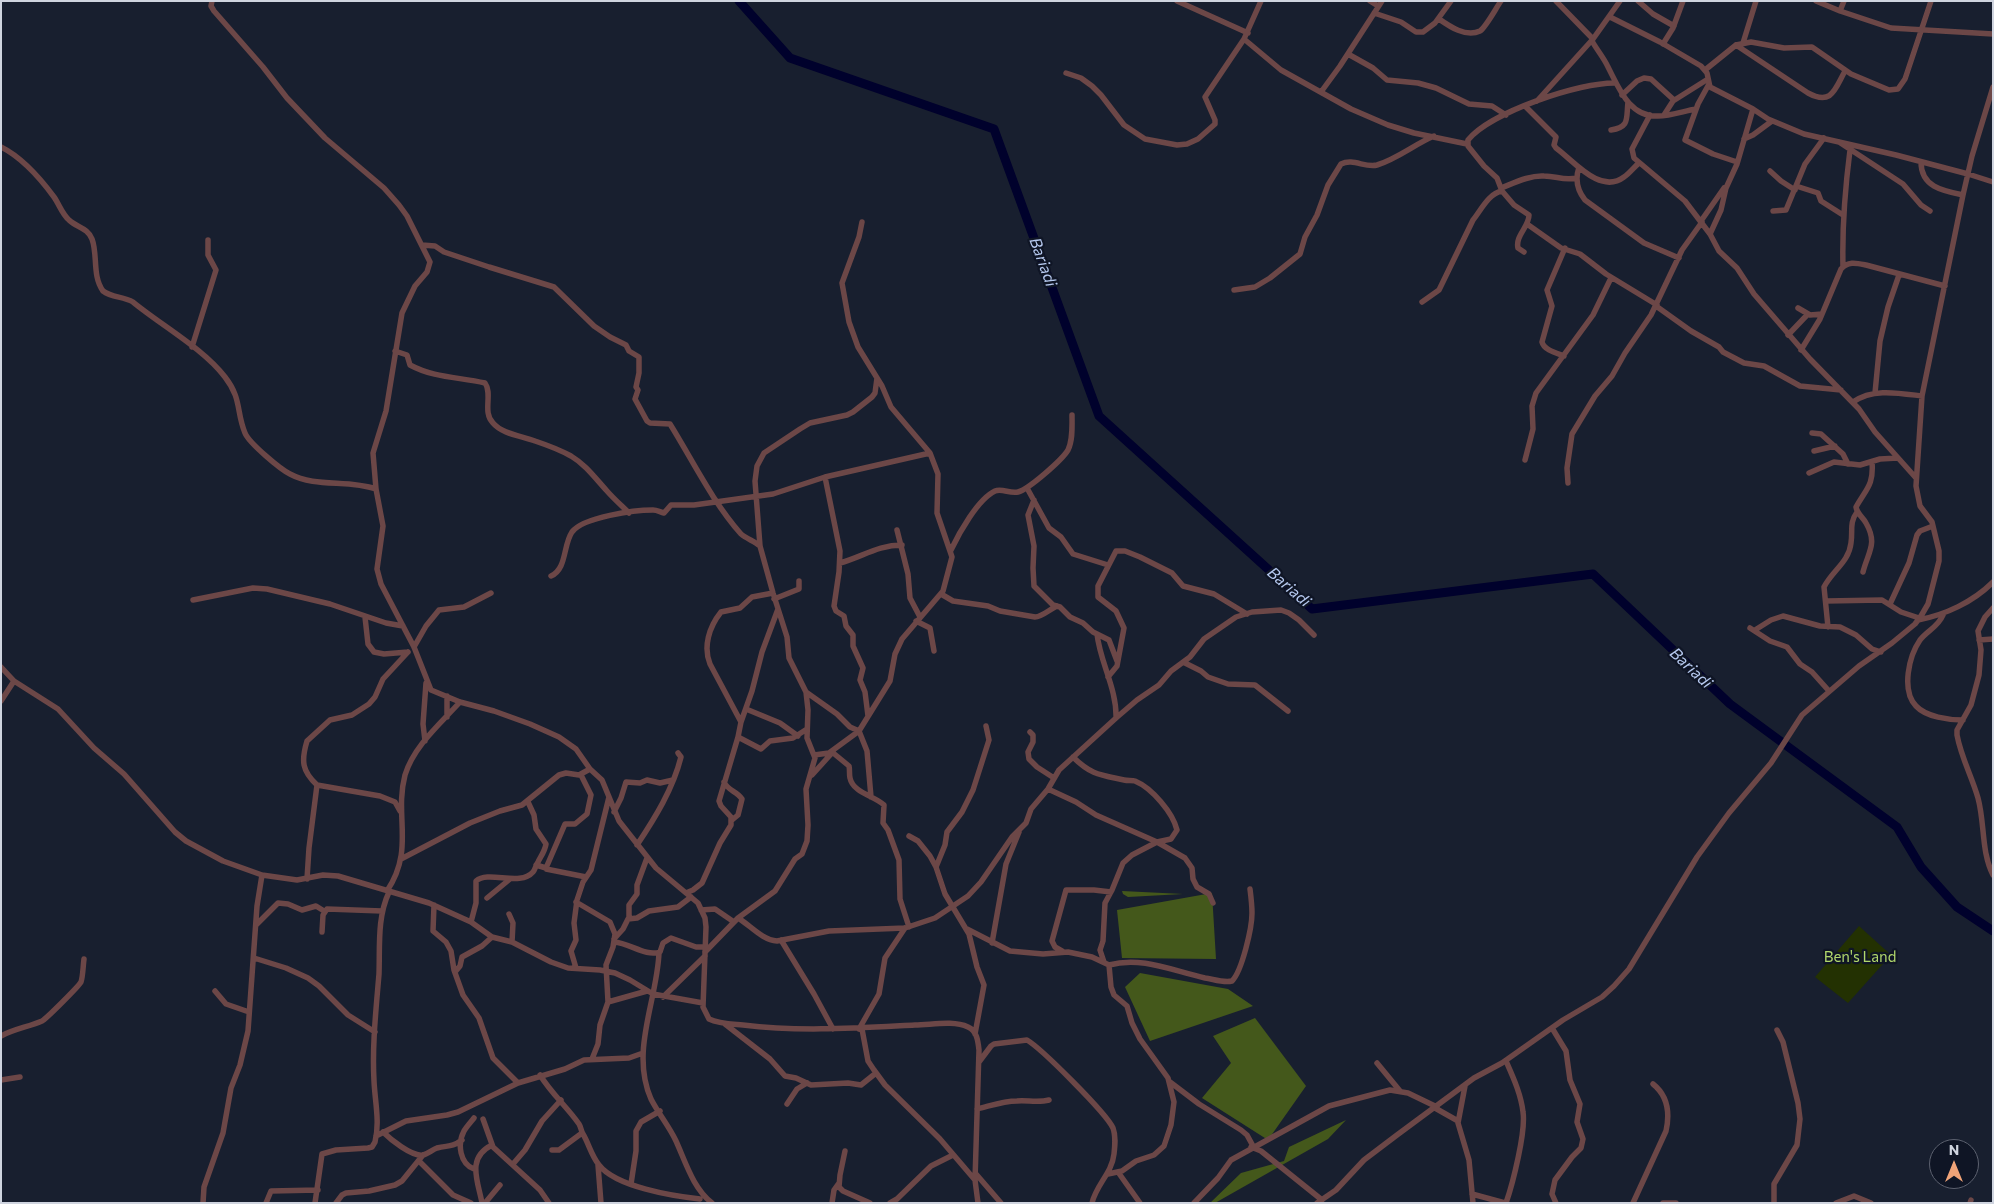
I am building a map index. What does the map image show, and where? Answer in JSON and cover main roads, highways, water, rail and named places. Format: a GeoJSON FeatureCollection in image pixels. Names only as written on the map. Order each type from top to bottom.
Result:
{"type":"FeatureCollection","features":[{"type":"Feature","properties":{"kind":"waterway","name":"Bariadi"},"geometry":{"type":"LineString","coordinates":[[739,1],[790,58],[994,129],[1099,416],[1312,609],[1593,574],[1730,704],[1897,827],[1921,867],[1957,907],[1993,931]]}},
{"type":"Feature","properties":{"kind":"park label","name":"Ben's Land"},"geometry":{"type":"Point","coordinates":[1860,957]}}]}
